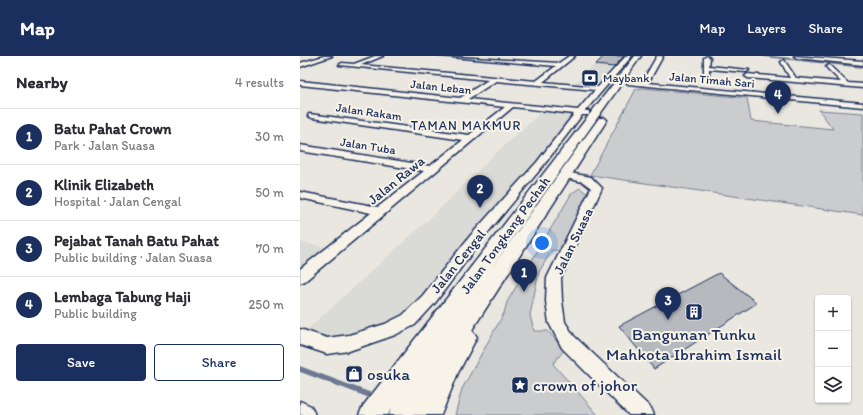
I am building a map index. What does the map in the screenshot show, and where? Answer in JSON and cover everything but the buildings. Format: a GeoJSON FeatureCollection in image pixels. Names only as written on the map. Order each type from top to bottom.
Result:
{"type":"FeatureCollection","features":[{"type":"Feature","properties":{"kind":"main road","name":"Jalan Tongkang Pechah"},"geometry":{"type":"LineString","coordinates":[[402,415],[621,91],[625,74],[638,56]]}},
{"type":"Feature","properties":{"kind":"main road"},"geometry":{"type":"LineString","coordinates":[[621,91],[626,81],[627,76],[625,74]]}},
{"type":"Feature","properties":{"kind":"main road","name":"Jalan Tongkang Pechah"},"geometry":{"type":"LineString","coordinates":[[372,415],[586,113],[602,112],[610,101],[636,74]]}},
{"type":"Feature","properties":{"kind":"main road"},"geometry":{"type":"LineString","coordinates":[[428,415],[448,367],[481,314],[490,284]]}},
{"type":"Feature","properties":{"kind":"street"},"geometry":{"type":"LineString","coordinates":[[300,65],[329,56]]}},
{"type":"Feature","properties":{"kind":"street"},"geometry":{"type":"LineString","coordinates":[[352,66],[380,56]]}},
{"type":"Feature","properties":{"kind":"street"},"geometry":{"type":"LineString","coordinates":[[443,56],[561,65]]}},
{"type":"Feature","properties":{"kind":"street"},"geometry":{"type":"LineString","coordinates":[[538,83],[572,56]]}},
{"type":"Feature","properties":{"kind":"street","name":"Jalan Cengal"},"geometry":{"type":"LineString","coordinates":[[300,337],[327,346],[349,343],[389,330],[409,320],[429,299],[476,239],[540,164],[586,113],[601,89],[629,56]]}},
{"type":"Feature","properties":{"kind":"street"},"geometry":{"type":"LineString","coordinates":[[644,85],[660,56]]}},
{"type":"Feature","properties":{"kind":"street"},"geometry":{"type":"LineString","coordinates":[[797,56],[863,63]]}},
{"type":"Feature","properties":{"kind":"street"},"geometry":{"type":"LineString","coordinates":[[706,79],[707,58]]}},
{"type":"Feature","properties":{"kind":"street"},"geometry":{"type":"LineString","coordinates":[[300,61],[309,62]]}},
{"type":"Feature","properties":{"kind":"street"},"geometry":{"type":"LineString","coordinates":[[784,62],[794,80]]}},
{"type":"Feature","properties":{"kind":"street"},"geometry":{"type":"LineString","coordinates":[[342,65],[601,89]]}},
{"type":"Feature","properties":{"kind":"street"},"geometry":{"type":"LineString","coordinates":[[707,67],[746,70],[794,80],[863,86]]}},
{"type":"Feature","properties":{"kind":"street"},"geometry":{"type":"LineString","coordinates":[[829,67],[846,84]]}},
{"type":"Feature","properties":{"kind":"street"},"geometry":{"type":"LineString","coordinates":[[746,70],[751,89]]}},
{"type":"Feature","properties":{"kind":"street"},"geometry":{"type":"LineString","coordinates":[[461,100],[495,80]]}},
{"type":"Feature","properties":{"kind":"street","name":"Jalan Leban"},"geometry":{"type":"LineString","coordinates":[[300,83],[586,113]]}},
{"type":"Feature","properties":{"kind":"street","name":"Jalan Timah Sari"},"geometry":{"type":"LineString","coordinates":[[621,91],[644,85],[751,89],[863,105]]}},
{"type":"Feature","properties":{"kind":"street","name":"Jalan Rawa"},"geometry":{"type":"LineString","coordinates":[[300,277],[510,106]]}},
{"type":"Feature","properties":{"kind":"street","name":"Jalan Rakam"},"geometry":{"type":"LineString","coordinates":[[312,116],[471,138]]}},
{"type":"Feature","properties":{"kind":"street","name":"Jalan Tuba"},"geometry":{"type":"LineString","coordinates":[[300,148],[432,169]]}},
{"type":"Feature","properties":{"kind":"street","name":"Jalan Suasa"},"geometry":{"type":"LineString","coordinates":[[565,175],[587,179],[594,183],[597,188],[554,278],[554,301],[557,323],[568,342],[644,415]]}},
{"type":"Feature","properties":{"kind":"street"},"geometry":{"type":"LineString","coordinates":[[300,195],[381,211]]}},
{"type":"Feature","properties":{"kind":"shaded area"},"geometry":{"type":"Polygon","coordinates":[[[603,56],[631,56],[602,90],[571,87],[603,56]]]}},
{"type":"Feature","properties":{"kind":"shaded area"},"geometry":{"type":"Polygon","coordinates":[[[643,88],[747,98],[751,121],[833,129],[819,110],[863,113],[863,215],[590,175],[636,89],[643,88]]]}},
{"type":"Feature","properties":{"kind":"shaded area"},"geometry":{"type":"Polygon","coordinates":[[[546,108],[584,111],[432,303],[343,349],[322,353],[300,344],[300,336],[428,220],[495,154],[546,108]]]}},
{"type":"Feature","properties":{"kind":"shaded area"},"geometry":{"type":"Polygon","coordinates":[[[580,188],[589,195],[562,251],[552,250],[539,272],[530,315],[534,331],[548,331],[564,350],[553,364],[598,415],[455,415],[462,389],[504,313],[507,302],[572,193],[580,188]]]}},
{"type":"Feature","properties":{"kind":"shaded area"},"geometry":{"type":"Polygon","coordinates":[[[300,242],[339,250],[300,281],[300,242]]]}},
{"type":"Feature","properties":{"kind":"waterway"},"geometry":{"type":"LineString","coordinates":[[764,56],[863,67]]}},
{"type":"Feature","properties":{"kind":"waterway"},"geometry":{"type":"LineString","coordinates":[[300,369],[372,396]]}},
{"type":"Feature","properties":{"kind":"place","name":"Maybank"},"geometry":{"type":"Point","coordinates":[590,78]}},
{"type":"Feature","properties":{"kind":"place","name":"Lembaga Tabung Haji"},"geometry":{"type":"Point","coordinates":[778,114]}},
{"type":"Feature","properties":{"kind":"place","name":"Klinik Elizabeth"},"geometry":{"type":"Point","coordinates":[480,208]}},
{"type":"Feature","properties":{"kind":"place","name":"Batu Pahat Crown"},"geometry":{"type":"Point","coordinates":[524,292]}},
{"type":"Feature","properties":{"kind":"place","name":"Bangunan Tunku Mahkota Ibrahim Ismail"},"geometry":{"type":"Point","coordinates":[694,312]}},
{"type":"Feature","properties":{"kind":"place","name":"Pejabat Tanah Batu Pahat"},"geometry":{"type":"Point","coordinates":[668,320]}},
{"type":"Feature","properties":{"kind":"place","name":"osuka"},"geometry":{"type":"Point","coordinates":[354,374]}},
{"type":"Feature","properties":{"kind":"place","name":"crown of johor"},"geometry":{"type":"Point","coordinates":[520,385]}},
{"type":"Feature","properties":{"kind":"district","name":"TAMAN MAKMUR"},"geometry":{"type":"Point","coordinates":[466,125]}}]}
